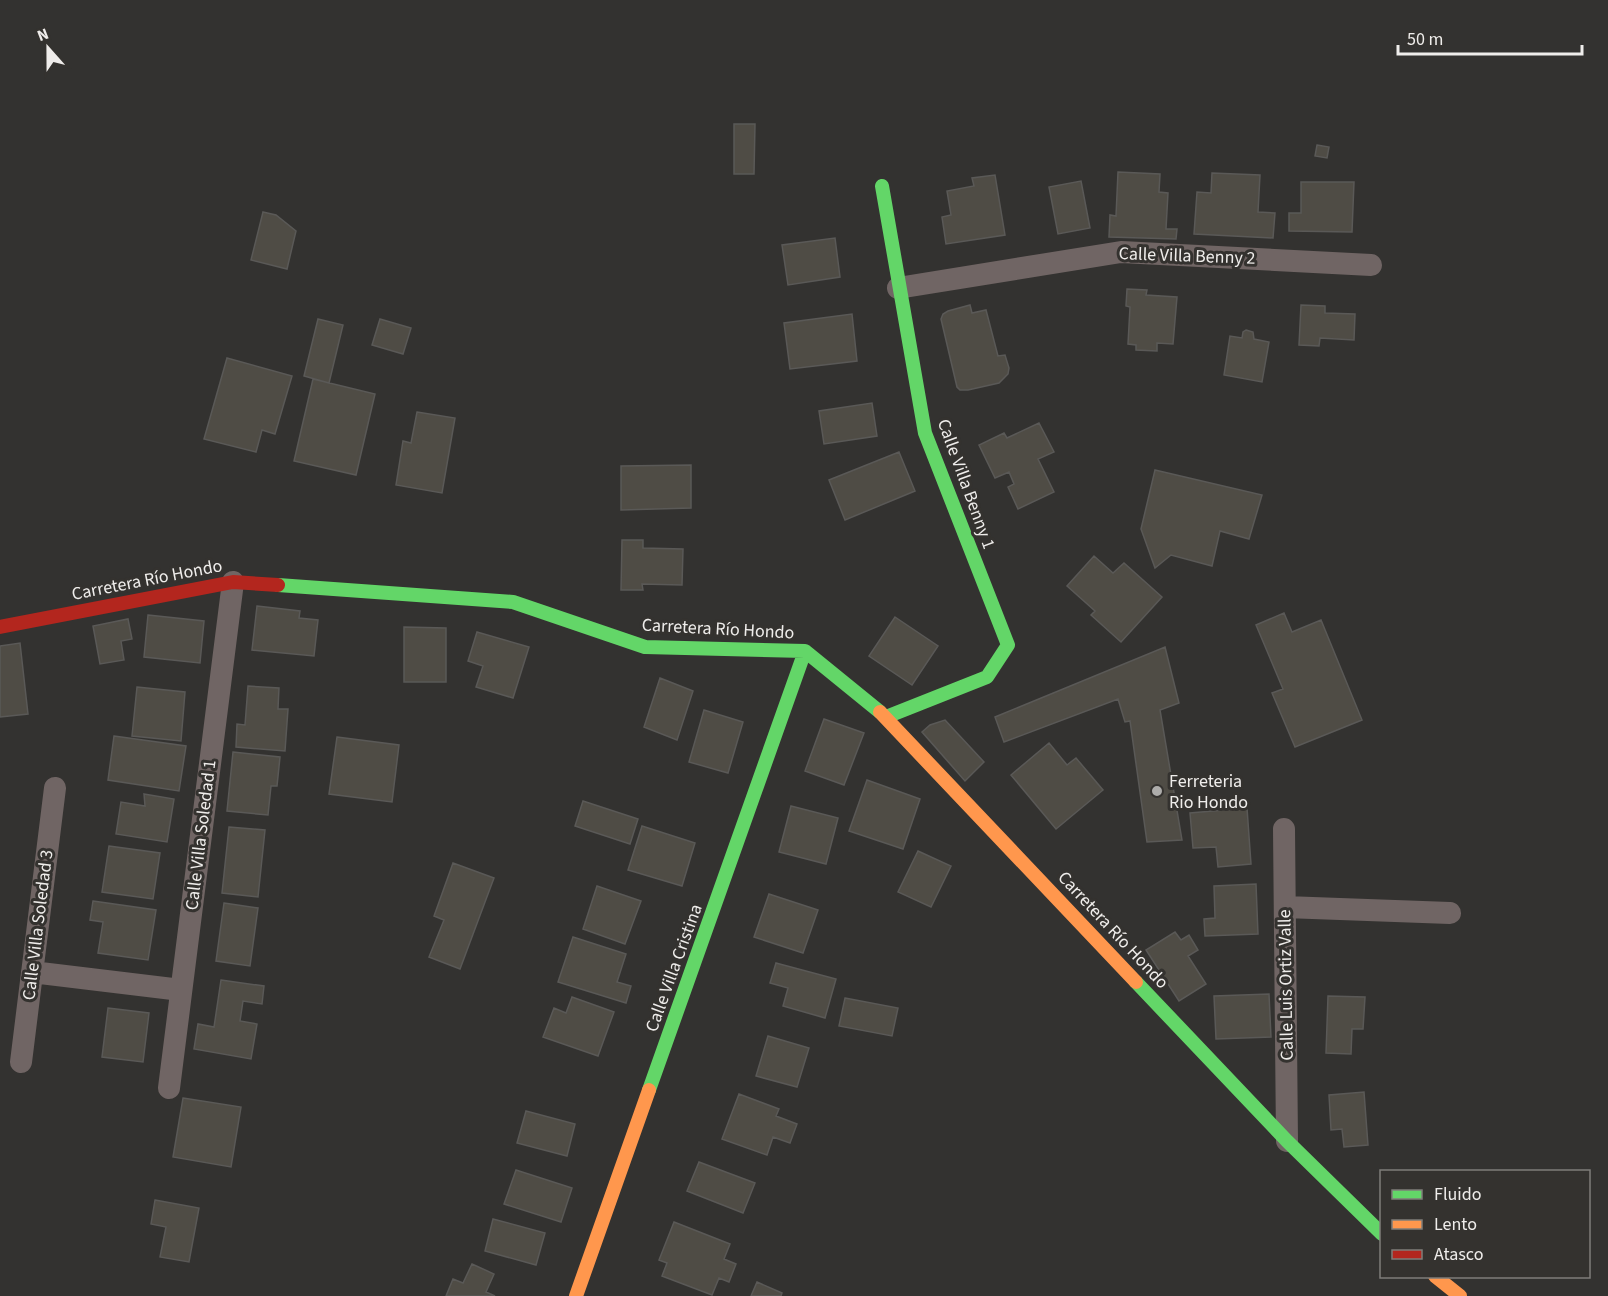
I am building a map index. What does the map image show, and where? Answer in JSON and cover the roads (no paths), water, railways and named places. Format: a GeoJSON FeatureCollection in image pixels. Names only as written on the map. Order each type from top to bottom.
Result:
{"type":"FeatureCollection","features":[{"type":"Feature","properties":{"kind":"street","name":"Calle Villa Benny 1"},"geometry":{"type":"LineString","coordinates":[[882,186],[925,433],[1008,645],[987,677],[886,717]]}},
{"type":"Feature","properties":{"kind":"street","name":"Calle Villa Benny 2"},"geometry":{"type":"LineString","coordinates":[[898,288],[1121,252],[1371,265]]}},
{"type":"Feature","properties":{"kind":"street","name":"Carretera Río Hondo"},"geometry":{"type":"LineString","coordinates":[[0,627],[233,582],[513,603],[645,647],[805,651],[886,717],[1287,1141],[1380,1232]]}},
{"type":"Feature","properties":{"kind":"street","name":"Calle Villa Soledad 1"},"geometry":{"type":"LineString","coordinates":[[169,1088],[233,582]]}},
{"type":"Feature","properties":{"kind":"street","name":"Calle Villa Cristina"},"geometry":{"type":"LineString","coordinates":[[576,1296],[805,651]]}},
{"type":"Feature","properties":{"kind":"street","name":"Calle Villa Soledad 3"},"geometry":{"type":"LineString","coordinates":[[21,1062],[55,788]]}},
{"type":"Feature","properties":{"kind":"street","name":"Calle Luis Ortiz Valle"},"geometry":{"type":"LineString","coordinates":[[1284,829],[1287,1141]]}},
{"type":"Feature","properties":{"kind":"street"},"geometry":{"type":"LineString","coordinates":[[1285,907],[1450,913]]}},
{"type":"Feature","properties":{"kind":"street"},"geometry":{"type":"LineString","coordinates":[[32,972],[181,990]]}},
{"type":"Feature","properties":{"kind":"street"},"geometry":{"type":"LineString","coordinates":[[1438,1278],[1460,1296]]}},
{"type":"Feature","properties":{"kind":"place","name":"Ferreteria Rio Hondo"},"geometry":{"type":"Point","coordinates":[1157,791]}}]}
